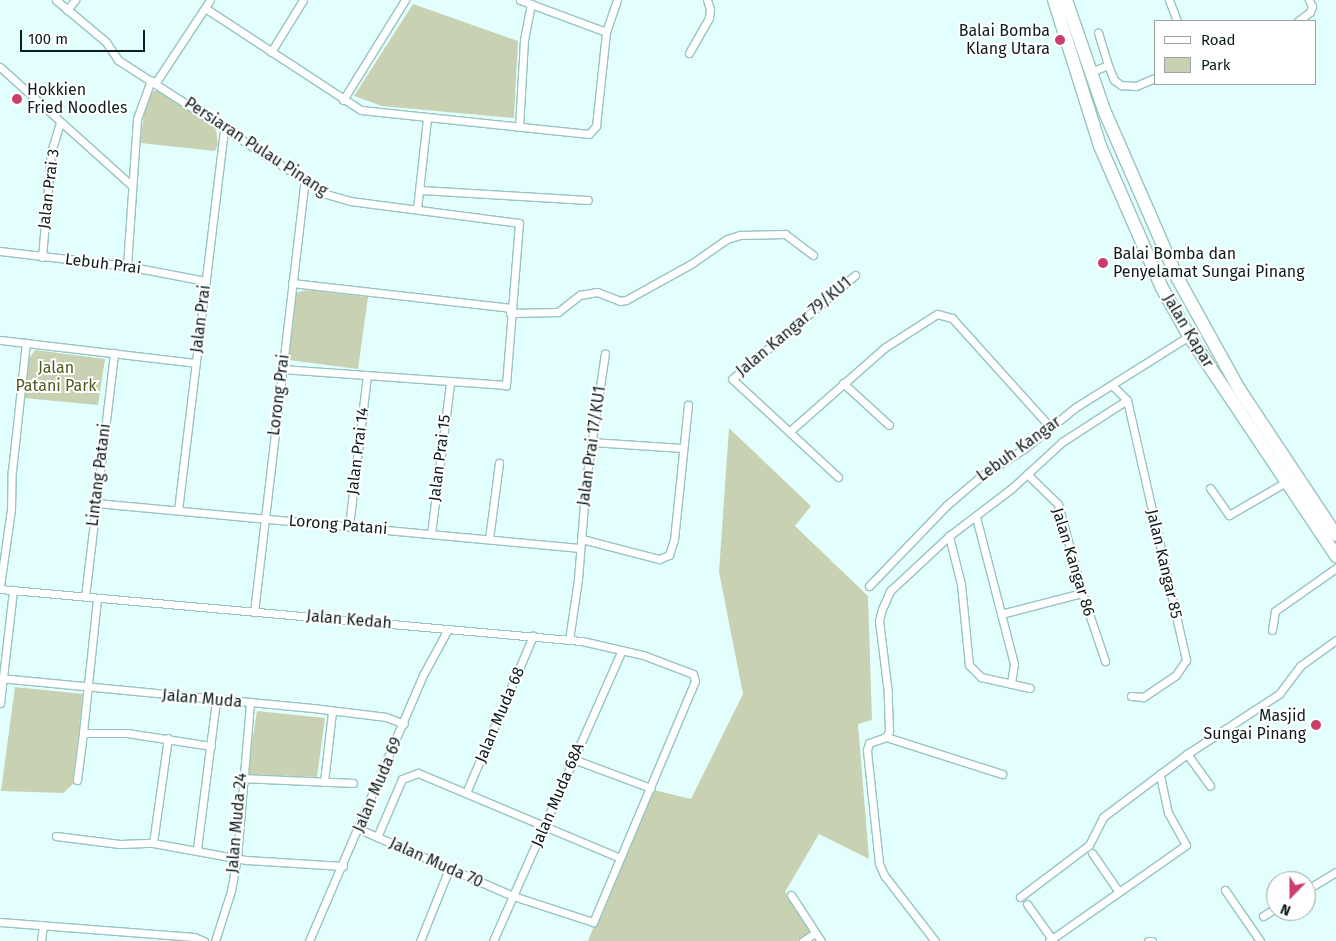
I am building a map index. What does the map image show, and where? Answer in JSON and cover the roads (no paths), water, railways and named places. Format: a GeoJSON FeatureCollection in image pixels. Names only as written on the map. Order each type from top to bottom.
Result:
{"type":"FeatureCollection","features":[{"type":"Feature","properties":{"kind":"highway","name":"Jalan Kapar"},"geometry":{"type":"LineString","coordinates":[[1054,0],[1100,146],[1145,252],[1189,336],[1336,556]]}},
{"type":"Feature","properties":{"kind":"highway","name":"Jalan Kapar"},"geometry":{"type":"LineString","coordinates":[[1066,0],[1090,72],[1178,279],[1239,389],[1336,535]]}},
{"type":"Feature","properties":{"kind":"street","name":"Persiaran Pulau Pinang"},"geometry":{"type":"LineString","coordinates":[[56,0],[106,42],[118,60],[154,81],[326,194],[350,201],[519,223],[511,311]]}},
{"type":"Feature","properties":{"kind":"street"},"geometry":{"type":"LineString","coordinates":[[67,10],[75,0]]}},
{"type":"Feature","properties":{"kind":"street"},"geometry":{"type":"LineString","coordinates":[[127,266],[131,185],[137,119],[154,81],[210,0]]}},
{"type":"Feature","properties":{"kind":"street"},"geometry":{"type":"LineString","coordinates":[[271,52],[303,0]]}},
{"type":"Feature","properties":{"kind":"street"},"geometry":{"type":"LineString","coordinates":[[343,100],[405,0]]}},
{"type":"Feature","properties":{"kind":"street"},"geometry":{"type":"LineString","coordinates":[[520,0],[606,32]]}},
{"type":"Feature","properties":{"kind":"street"},"geometry":{"type":"LineString","coordinates":[[205,8],[361,110],[589,134],[596,126],[606,32],[617,0]]}},
{"type":"Feature","properties":{"kind":"street"},"geometry":{"type":"LineString","coordinates":[[689,53],[709,18],[710,9],[706,0]]}},
{"type":"Feature","properties":{"kind":"street"},"geometry":{"type":"LineString","coordinates":[[1169,0],[1177,20]]}},
{"type":"Feature","properties":{"kind":"street"},"geometry":{"type":"LineString","coordinates":[[1300,20],[1307,17],[1310,3]]}},
{"type":"Feature","properties":{"kind":"street"},"geometry":{"type":"LineString","coordinates":[[519,127],[524,40],[531,4]]}},
{"type":"Feature","properties":{"kind":"street"},"geometry":{"type":"LineString","coordinates":[[1098,33],[1114,80],[1121,85],[1136,86],[1154,78]]}},
{"type":"Feature","properties":{"kind":"street"},"geometry":{"type":"LineString","coordinates":[[1090,72],[1108,65]]}},
{"type":"Feature","properties":{"kind":"street"},"geometry":{"type":"LineString","coordinates":[[0,68],[131,185]]}},
{"type":"Feature","properties":{"kind":"street"},"geometry":{"type":"LineString","coordinates":[[417,209],[421,190],[427,118]]}},
{"type":"Feature","properties":{"kind":"street","name":"Jalan Prai 3"},"geometry":{"type":"LineString","coordinates":[[42,257],[51,152],[60,122]]}},
{"type":"Feature","properties":{"kind":"street","name":"Jalan Prai"},"geometry":{"type":"LineString","coordinates":[[178,510],[224,128]]}},
{"type":"Feature","properties":{"kind":"street","name":"Lorong Prai"},"geometry":{"type":"LineString","coordinates":[[254,612],[304,179]]}},
{"type":"Feature","properties":{"kind":"street"},"geometry":{"type":"LineString","coordinates":[[421,190],[588,200]]}},
{"type":"Feature","properties":{"kind":"street"},"geometry":{"type":"LineString","coordinates":[[292,284],[511,311],[558,312],[580,295],[597,292],[620,301],[626,300],[691,264],[727,239],[740,235],[785,234],[814,255]]}},
{"type":"Feature","properties":{"kind":"street","name":"Lebuh Prai"},"geometry":{"type":"LineString","coordinates":[[0,252],[127,266],[206,281]]}},
{"type":"Feature","properties":{"kind":"street","name":"Jalan Kangar 79/KU1"},"geometry":{"type":"LineString","coordinates":[[790,431],[732,379],[855,275]]}},
{"type":"Feature","properties":{"kind":"street"},"geometry":{"type":"LineString","coordinates":[[282,369],[450,383],[506,385],[511,311]]}},
{"type":"Feature","properties":{"kind":"street"},"geometry":{"type":"LineString","coordinates":[[838,477],[790,431],[843,383],[907,332],[937,314],[945,314],[952,318],[1050,427]]}},
{"type":"Feature","properties":{"kind":"street","name":"Lebuh Kangar"},"geometry":{"type":"LineString","coordinates":[[869,586],[947,505],[1050,427],[1189,336]]}},
{"type":"Feature","properties":{"kind":"street"},"geometry":{"type":"LineString","coordinates":[[0,340],[196,363]]}},
{"type":"Feature","properties":{"kind":"street"},"geometry":{"type":"LineString","coordinates":[[0,588],[12,510],[12,471],[26,343]]}},
{"type":"Feature","properties":{"kind":"street","name":"Jalan Prai 17/KU1"},"geometry":{"type":"LineString","coordinates":[[569,640],[582,539],[591,442],[605,352]]}},
{"type":"Feature","properties":{"kind":"street","name":"Lintang Patani"},"geometry":{"type":"LineString","coordinates":[[85,597],[114,353]]}},
{"type":"Feature","properties":{"kind":"street","name":"Jalan Prai 14"},"geometry":{"type":"LineString","coordinates":[[349,526],[367,376]]}},
{"type":"Feature","properties":{"kind":"street","name":"Jalan Prai 15"},"geometry":{"type":"LineString","coordinates":[[431,534],[450,383]]}},
{"type":"Feature","properties":{"kind":"street"},"geometry":{"type":"LineString","coordinates":[[843,383],[889,425]]}},
{"type":"Feature","properties":{"kind":"street"},"geometry":{"type":"LineString","coordinates":[[886,737],[889,731],[888,693],[879,621],[890,590],[949,536],[976,517],[1084,425],[1127,400],[1113,386]]}},
{"type":"Feature","properties":{"kind":"street","name":"Jalan Kangar 85"},"geometry":{"type":"LineString","coordinates":[[1127,400],[1186,660],[1176,675],[1144,697],[1131,696]]}},
{"type":"Feature","properties":{"kind":"street"},"geometry":{"type":"LineString","coordinates":[[582,539],[638,555],[666,558],[674,540],[688,405]]}},
{"type":"Feature","properties":{"kind":"street"},"geometry":{"type":"LineString","coordinates":[[591,442],[683,448]]}},
{"type":"Feature","properties":{"kind":"street"},"geometry":{"type":"LineString","coordinates":[[489,539],[499,463]]}},
{"type":"Feature","properties":{"kind":"street","name":"Jalan Kangar 86"},"geometry":{"type":"LineString","coordinates":[[1026,474],[1058,504],[1082,593],[1105,661]]}},
{"type":"Feature","properties":{"kind":"street"},"geometry":{"type":"LineString","coordinates":[[1210,488],[1229,515],[1286,482]]}},
{"type":"Feature","properties":{"kind":"street","name":"Lorong Patani"},"geometry":{"type":"LineString","coordinates":[[96,503],[580,548]]}},
{"type":"Feature","properties":{"kind":"street"},"geometry":{"type":"LineString","coordinates":[[976,517],[1014,664],[1012,684]]}},
{"type":"Feature","properties":{"kind":"street"},"geometry":{"type":"LineString","coordinates":[[949,536],[961,584],[969,665],[982,677],[1030,688]]}},
{"type":"Feature","properties":{"kind":"street"},"geometry":{"type":"LineString","coordinates":[[1272,630],[1275,611],[1336,568]]}},
{"type":"Feature","properties":{"kind":"street","name":"Jalan Kedah"},"geometry":{"type":"LineString","coordinates":[[0,588],[533,636],[569,640],[622,650],[693,674],[695,681],[651,788]]}},
{"type":"Feature","properties":{"kind":"street"},"geometry":{"type":"LineString","coordinates":[[0,703],[1,678],[13,590]]}},
{"type":"Feature","properties":{"kind":"street"},"geometry":{"type":"LineString","coordinates":[[1001,614],[1082,593]]}},
{"type":"Feature","properties":{"kind":"street"},"geometry":{"type":"LineString","coordinates":[[77,780],[97,598]]}},
{"type":"Feature","properties":{"kind":"street","name":"Jalan Muda 69"},"geometry":{"type":"LineString","coordinates":[[310,941],[404,724],[423,675],[448,629]]}},
{"type":"Feature","properties":{"kind":"street","name":"Jalan Muda 68"},"geometry":{"type":"LineString","coordinates":[[466,793],[533,636]]}},
{"type":"Feature","properties":{"kind":"street"},"geometry":{"type":"LineString","coordinates":[[1020,897],[1089,845],[1103,817],[1187,754],[1279,694],[1300,666],[1336,640]]}},
{"type":"Feature","properties":{"kind":"street","name":"Jalan Muda 68A"},"geometry":{"type":"LineString","coordinates":[[493,941],[622,650]]}},
{"type":"Feature","properties":{"kind":"street","name":"Jalan Muda"},"geometry":{"type":"LineString","coordinates":[[1,678],[386,717],[404,724]]}},
{"type":"Feature","properties":{"kind":"street"},"geometry":{"type":"LineString","coordinates":[[197,849],[212,746],[216,700]]}},
{"type":"Feature","properties":{"kind":"street","name":"Jalan Muda 24"},"geometry":{"type":"LineString","coordinates":[[215,941],[231,891],[237,858],[241,778],[250,703]]}},
{"type":"Feature","properties":{"kind":"street"},"geometry":{"type":"LineString","coordinates":[[324,782],[332,712]]}},
{"type":"Feature","properties":{"kind":"street"},"geometry":{"type":"LineString","coordinates":[[83,733],[127,733],[212,746]]}},
{"type":"Feature","properties":{"kind":"street"},"geometry":{"type":"LineString","coordinates":[[935,941],[881,870],[867,750],[869,743],[886,737],[1002,774]]}},
{"type":"Feature","properties":{"kind":"street"},"geometry":{"type":"LineString","coordinates":[[154,843],[168,738]]}},
{"type":"Feature","properties":{"kind":"street"},"geometry":{"type":"LineString","coordinates":[[1187,754],[1210,786]]}},
{"type":"Feature","properties":{"kind":"street"},"geometry":{"type":"LineString","coordinates":[[377,837],[402,779],[409,774],[418,773],[620,858],[651,788],[573,759]]}},
{"type":"Feature","properties":{"kind":"street"},"geometry":{"type":"LineString","coordinates":[[1027,904],[1050,940],[1187,843],[1168,813],[1160,774]]}},
{"type":"Feature","properties":{"kind":"street"},"geometry":{"type":"LineString","coordinates":[[241,778],[353,783]]}},
{"type":"Feature","properties":{"kind":"street","name":"Jalan Muda 70"},"geometry":{"type":"LineString","coordinates":[[359,829],[513,896],[590,923],[595,920],[620,858]]}},
{"type":"Feature","properties":{"kind":"street"},"geometry":{"type":"LineString","coordinates":[[56,836],[120,844],[154,843],[197,849],[237,858],[343,866]]}},
{"type":"Feature","properties":{"kind":"street"},"geometry":{"type":"LineString","coordinates":[[1092,853],[1119,892]]}},
{"type":"Feature","properties":{"kind":"street"},"geometry":{"type":"LineString","coordinates":[[420,941],[449,869]]}},
{"type":"Feature","properties":{"kind":"street"},"geometry":{"type":"LineString","coordinates":[[1316,884],[1336,872]]}},
{"type":"Feature","properties":{"kind":"street"},"geometry":{"type":"LineString","coordinates":[[1225,890],[1260,941]]}},
{"type":"Feature","properties":{"kind":"street"},"geometry":{"type":"LineString","coordinates":[[791,895],[821,941]]}},
{"type":"Feature","properties":{"kind":"street"},"geometry":{"type":"LineString","coordinates":[[0,922],[194,937],[204,941]]}},
{"type":"Feature","properties":{"kind":"street"},"geometry":{"type":"LineString","coordinates":[[41,941],[43,925]]}},
{"type":"Feature","properties":{"kind":"street"},"geometry":{"type":"LineString","coordinates":[[128,941],[130,932]]}},
{"type":"Feature","properties":{"kind":"street"},"geometry":{"type":"LineString","coordinates":[[803,941],[814,933]]}},
{"type":"Feature","properties":{"kind":"place","name":"Balai Bomba Klang Utara"},"geometry":{"type":"Point","coordinates":[1060,40]}},
{"type":"Feature","properties":{"kind":"place","name":"Hokkien Fried Noodles"},"geometry":{"type":"Point","coordinates":[17,99]}},
{"type":"Feature","properties":{"kind":"place","name":"Balai Bomba dan Penyelamat Sungai Pinang"},"geometry":{"type":"Point","coordinates":[1103,263]}},
{"type":"Feature","properties":{"kind":"place","name":"Masjid Sungai Pinang"},"geometry":{"type":"Point","coordinates":[1316,725]}},
{"type":"Feature","properties":{"kind":"park label","name":"Jalan Patani Park"},"geometry":{"type":"Point","coordinates":[56,377]}}]}
